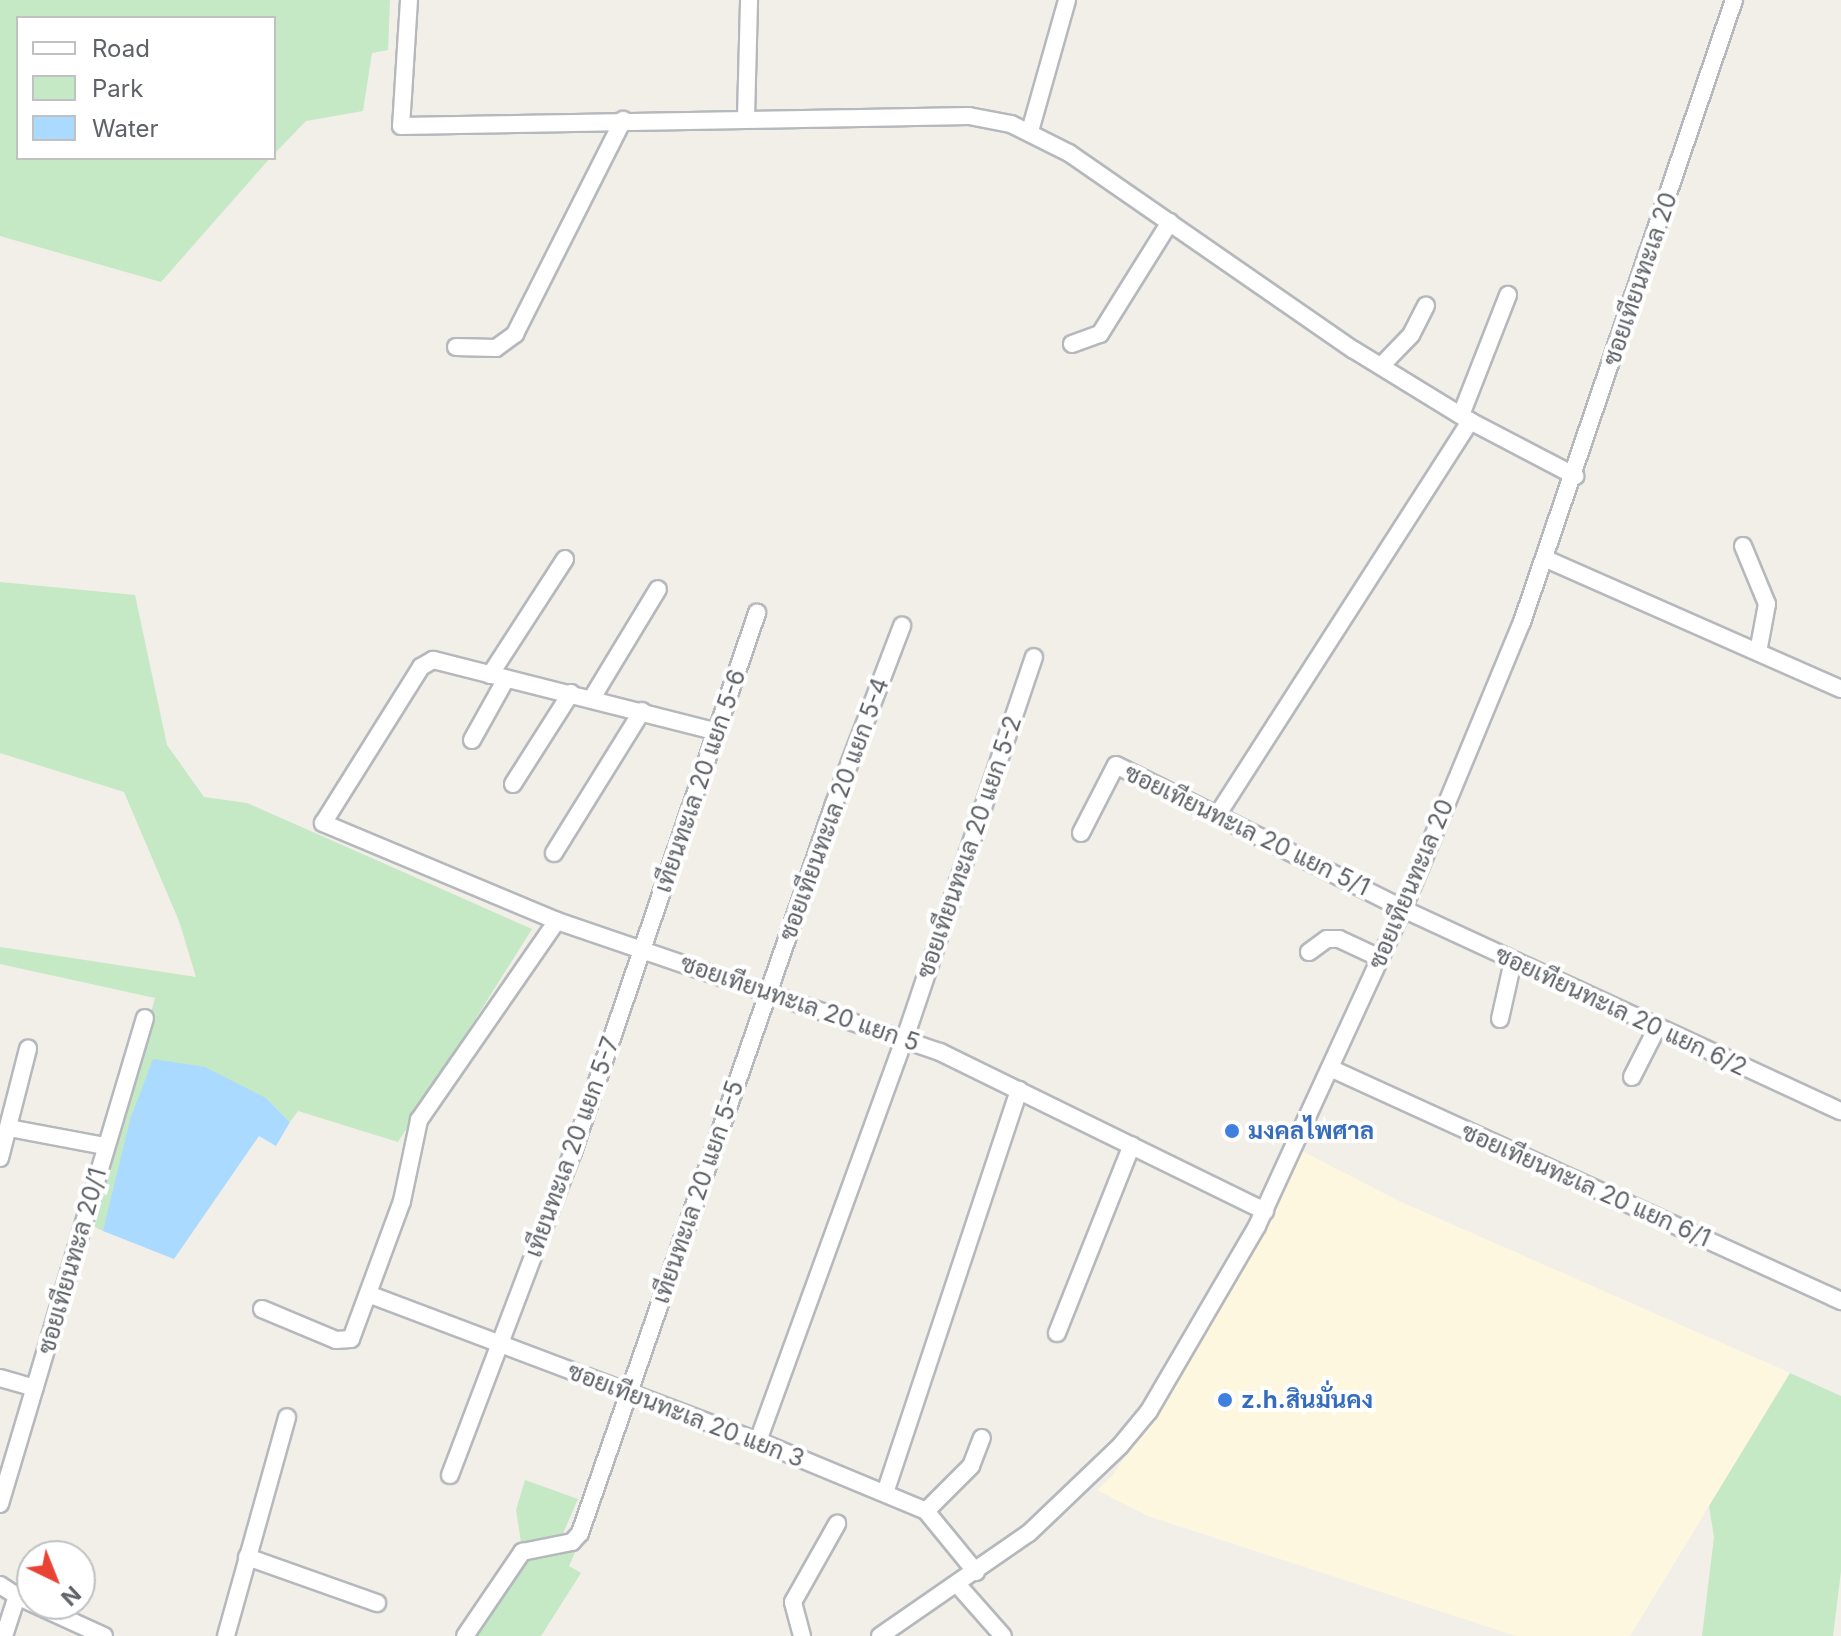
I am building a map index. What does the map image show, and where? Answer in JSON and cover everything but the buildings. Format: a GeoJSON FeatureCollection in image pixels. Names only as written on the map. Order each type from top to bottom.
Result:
{"type":"FeatureCollection","features":[{"type":"Feature","properties":{"kind":"street"},"geometry":{"type":"LineString","coordinates":[[409,0],[401,126],[746,117],[969,116],[1030,131],[1381,366],[1466,418],[1575,476]]}},
{"type":"Feature","properties":{"kind":"street"},"geometry":{"type":"LineString","coordinates":[[746,117],[749,0]]}},
{"type":"Feature","properties":{"kind":"street"},"geometry":{"type":"LineString","coordinates":[[1030,131],[1067,0]]}},
{"type":"Feature","properties":{"kind":"street","name":"ซอยเทียนทะเล 20"},"geometry":{"type":"LineString","coordinates":[[880,1636],[904,1630],[957,1584],[1084,1485],[1149,1411],[1265,1211],[1403,909],[1546,559],[1734,0]]}},
{"type":"Feature","properties":{"kind":"street"},"geometry":{"type":"LineString","coordinates":[[456,347],[496,348],[515,334],[623,120]]}},
{"type":"Feature","properties":{"kind":"street"},"geometry":{"type":"LineString","coordinates":[[1072,344],[1100,334],[1170,222]]}},
{"type":"Feature","properties":{"kind":"street"},"geometry":{"type":"LineString","coordinates":[[1218,814],[1466,418],[1508,295]]}},
{"type":"Feature","properties":{"kind":"street"},"geometry":{"type":"LineString","coordinates":[[1381,366],[1411,335],[1426,306]]}},
{"type":"Feature","properties":{"kind":"street"},"geometry":{"type":"LineString","coordinates":[[1743,546],[1767,604],[1758,652]]}},
{"type":"Feature","properties":{"kind":"street"},"geometry":{"type":"LineString","coordinates":[[472,740],[498,677],[565,559]]}},
{"type":"Feature","properties":{"kind":"street"},"geometry":{"type":"LineString","coordinates":[[1546,559],[1841,689]]}},
{"type":"Feature","properties":{"kind":"street"},"geometry":{"type":"LineString","coordinates":[[592,698],[658,589]]}},
{"type":"Feature","properties":{"kind":"street","name":"เทียนทะเล 20 แยก 5-6"},"geometry":{"type":"LineString","coordinates":[[643,950],[757,613]]}},
{"type":"Feature","properties":{"kind":"street","name":"ซอยเทียนทะเล 20 แยก 5-4"},"geometry":{"type":"LineString","coordinates":[[768,992],[902,626]]}},
{"type":"Feature","properties":{"kind":"street","name":"ซอยเทียนทะเล 20 แยก 5-2"},"geometry":{"type":"LineString","coordinates":[[758,1441],[905,1038],[1034,657]]}},
{"type":"Feature","properties":{"kind":"street","name":"ซอยเทียนทะเล 20 แยก 5"},"geometry":{"type":"LineString","coordinates":[[498,677],[426,662],[323,823],[557,921],[905,1038],[1019,1090],[1265,1211]]}},
{"type":"Feature","properties":{"kind":"street"},"geometry":{"type":"LineString","coordinates":[[498,677],[592,698],[718,732]]}},
{"type":"Feature","properties":{"kind":"street"},"geometry":{"type":"LineString","coordinates":[[513,784],[571,693]]}},
{"type":"Feature","properties":{"kind":"street"},"geometry":{"type":"LineString","coordinates":[[554,853],[642,711]]}},
{"type":"Feature","properties":{"kind":"street","name":"ซอยเทียนทะเล 20 แยก 5/1"},"geometry":{"type":"LineString","coordinates":[[1081,833],[1116,765],[1403,909]]}},
{"type":"Feature","properties":{"kind":"street","name":"ซอยเทียนทะเล 20 แยก 6/2"},"geometry":{"type":"LineString","coordinates":[[1403,909],[1841,1111]]}},
{"type":"Feature","properties":{"kind":"street"},"geometry":{"type":"LineString","coordinates":[[262,1309],[346,1341],[357,1331],[402,1201],[419,1120],[557,921]]}},
{"type":"Feature","properties":{"kind":"street"},"geometry":{"type":"LineString","coordinates":[[1309,952],[1327,939],[1339,939],[1380,958]]}},
{"type":"Feature","properties":{"kind":"street","name":"เทียนทะเล 20 แยก 5-7"},"geometry":{"type":"LineString","coordinates":[[450,1475],[643,950]]}},
{"type":"Feature","properties":{"kind":"street"},"geometry":{"type":"LineString","coordinates":[[1500,1019],[1513,961]]}},
{"type":"Feature","properties":{"kind":"street","name":"เทียนทะเล 20 แยก 5-5"},"geometry":{"type":"LineString","coordinates":[[465,1636],[522,1552],[572,1542],[580,1533],[768,992]]}},
{"type":"Feature","properties":{"kind":"street","name":"ซอยเทียนทะล 20/1"},"geometry":{"type":"LineString","coordinates":[[0,1504],[145,1018]]}},
{"type":"Feature","properties":{"kind":"street"},"geometry":{"type":"LineString","coordinates":[[1632,1077],[1657,1028]]}},
{"type":"Feature","properties":{"kind":"street"},"geometry":{"type":"LineString","coordinates":[[0,1158],[28,1049]]}},
{"type":"Feature","properties":{"kind":"street","name":"ซอยเทียนทะเล 20 แยก 6/1"},"geometry":{"type":"LineString","coordinates":[[1330,1068],[1841,1301]]}},
{"type":"Feature","properties":{"kind":"street"},"geometry":{"type":"LineString","coordinates":[[885,1493],[1019,1090]]}},
{"type":"Feature","properties":{"kind":"street"},"geometry":{"type":"LineString","coordinates":[[9,1128],[105,1146]]}},
{"type":"Feature","properties":{"kind":"street"},"geometry":{"type":"LineString","coordinates":[[1057,1333],[1132,1145]]}},
{"type":"Feature","properties":{"kind":"street","name":"ซอยเทียนทะเล 20 แยก 3"},"geometry":{"type":"LineString","coordinates":[[371,1295],[758,1441],[926,1511],[976,1572]]}},
{"type":"Feature","properties":{"kind":"street"},"geometry":{"type":"LineString","coordinates":[[0,1378],[35,1388]]}},
{"type":"Feature","properties":{"kind":"street"},"geometry":{"type":"LineString","coordinates":[[226,1636],[287,1417]]}},
{"type":"Feature","properties":{"kind":"street"},"geometry":{"type":"LineString","coordinates":[[926,1511],[971,1466],[982,1438]]}},
{"type":"Feature","properties":{"kind":"street"},"geometry":{"type":"LineString","coordinates":[[802,1636],[793,1602],[837,1524]]}},
{"type":"Feature","properties":{"kind":"street"},"geometry":{"type":"LineString","coordinates":[[247,1557],[377,1603]]}},
{"type":"Feature","properties":{"kind":"street"},"geometry":{"type":"LineString","coordinates":[[957,1584],[1003,1636]]}},
{"type":"Feature","properties":{"kind":"street"},"geometry":{"type":"LineString","coordinates":[[4,1636],[16,1618]]}},
{"type":"Feature","properties":{"kind":"street"},"geometry":{"type":"LineString","coordinates":[[69,1620],[104,1636]]}},
{"type":"Feature","properties":{"kind":"shaded area"},"geometry":{"type":"Polygon","coordinates":[[[1302,1151],[1399,1201],[1790,1373],[1630,1636],[1516,1636],[1148,1516],[1097,1490],[1113,1475],[1209,1324],[1302,1151]]]}},
{"type":"Feature","properties":{"kind":"green space"},"geometry":{"type":"Polygon","coordinates":[[[0,0],[390,0],[388,50],[372,53],[363,111],[306,121],[276,152],[276,16],[16,16],[16,160],[268,160],[161,282],[0,236],[0,0]]]}},
{"type":"Feature","properties":{"kind":"green space"},"geometry":{"type":"Polygon","coordinates":[[[0,582],[135,595],[167,745],[204,797],[247,803],[532,929],[398,1142],[298,1111],[290,1122],[266,1098],[120,1178],[103,1231],[91,1225],[155,998],[0,964],[0,947],[196,977],[179,921],[124,792],[0,753],[0,582]]]}},
{"type":"Feature","properties":{"kind":"green space"},"geometry":{"type":"Polygon","coordinates":[[[1790,1373],[1841,1396],[1841,1571],[1833,1636],[1702,1636],[1714,1537],[1709,1506],[1790,1373]]]}},
{"type":"Feature","properties":{"kind":"green space"},"geometry":{"type":"Polygon","coordinates":[[[525,1480],[578,1499],[561,1538],[578,1546],[569,1566],[581,1573],[541,1636],[473,1636],[523,1555],[516,1510],[525,1480]]]}},
{"type":"Feature","properties":{"kind":"water"},"geometry":{"type":"Polygon","coordinates":[[[153,1059],[205,1067],[266,1098],[290,1122],[276,1146],[259,1136],[174,1259],[103,1231],[130,1120],[153,1059]]]}},
{"type":"Feature","properties":{"kind":"place","name":"มงคลไพศาล"},"geometry":{"type":"Point","coordinates":[1232,1131]}},
{"type":"Feature","properties":{"kind":"place","name":"z.h.สินมั่นคง"},"geometry":{"type":"Point","coordinates":[1225,1400]}}]}
